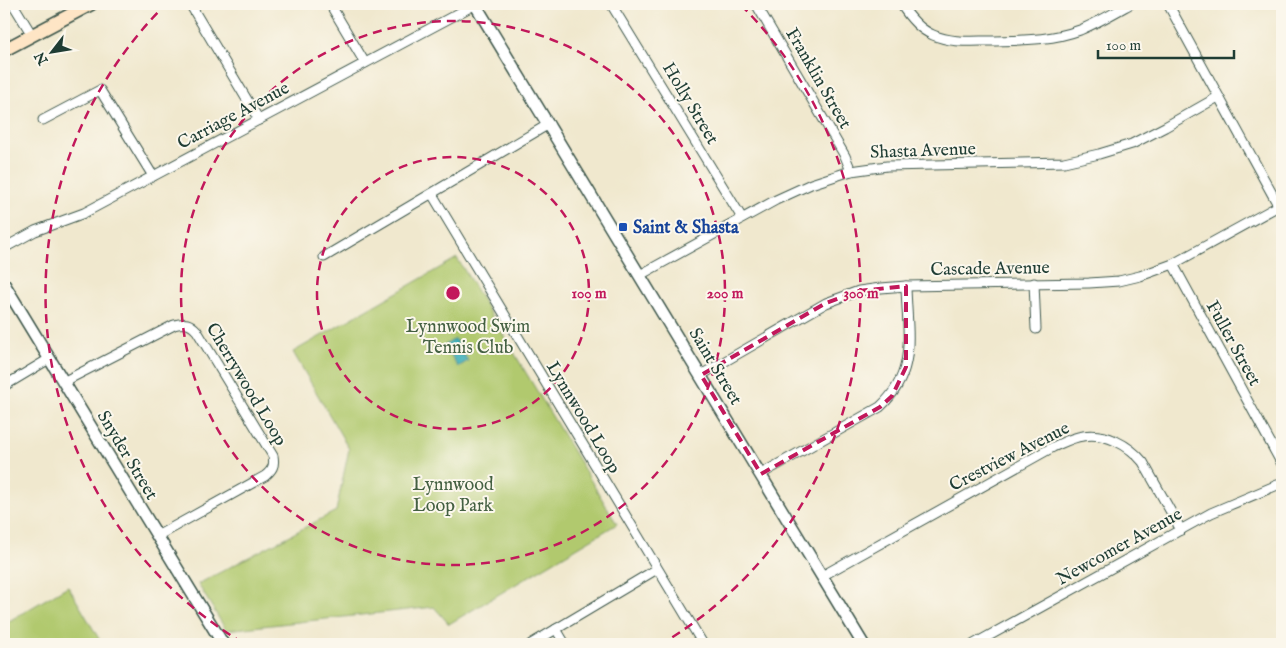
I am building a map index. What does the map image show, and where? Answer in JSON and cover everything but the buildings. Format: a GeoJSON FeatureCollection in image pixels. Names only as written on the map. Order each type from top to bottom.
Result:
{"type":"FeatureCollection","features":[{"type":"Feature","properties":{"kind":"main road"},"geometry":{"type":"LineString","coordinates":[[4,50],[91,4]]}},
{"type":"Feature","properties":{"kind":"street"},"geometry":{"type":"LineString","coordinates":[[13,4],[32,35]]}},
{"type":"Feature","properties":{"kind":"street"},"geometry":{"type":"LineString","coordinates":[[190,4],[259,120]]}},
{"type":"Feature","properties":{"kind":"street"},"geometry":{"type":"LineString","coordinates":[[330,4],[365,63]]}},
{"type":"Feature","properties":{"kind":"street","name":"Carriage Avenue"},"geometry":{"type":"LineString","coordinates":[[4,248],[34,231],[84,213],[476,4]]}},
{"type":"Feature","properties":{"kind":"street","name":"Saint Street"},"geometry":{"type":"LineString","coordinates":[[476,4],[863,644]]}},
{"type":"Feature","properties":{"kind":"street","name":"Holly Street"},"geometry":{"type":"LineString","coordinates":[[612,4],[742,218]]}},
{"type":"Feature","properties":{"kind":"street","name":"Franklin Street"},"geometry":{"type":"LineString","coordinates":[[756,4],[845,156],[851,171]]}},
{"type":"Feature","properties":{"kind":"street"},"geometry":{"type":"LineString","coordinates":[[901,4],[912,20],[933,35],[952,40],[1036,40],[1057,37],[1081,30],[1130,4]]}},
{"type":"Feature","properties":{"kind":"street"},"geometry":{"type":"LineString","coordinates":[[1168,4],[1218,97],[1281,207]]}},
{"type":"Feature","properties":{"kind":"street"},"geometry":{"type":"LineString","coordinates":[[43,120],[100,90],[153,176]]}},
{"type":"Feature","properties":{"kind":"street","name":"Shasta Avenue"},"geometry":{"type":"LineString","coordinates":[[640,275],[776,200],[802,188],[851,171],[887,166],[1064,162],[1132,144],[1165,128],[1218,97]]}},
{"type":"Feature","properties":{"kind":"street"},"geometry":{"type":"LineString","coordinates":[[324,257],[549,124]]}},
{"type":"Feature","properties":{"kind":"street","name":"Lynnwood Loop"},"geometry":{"type":"LineString","coordinates":[[432,194],[703,644]]}},
{"type":"Feature","properties":{"kind":"street","name":"Cascade Avenue"},"geometry":{"type":"LineString","coordinates":[[701,375],[826,303],[859,291],[906,286],[1089,283],[1140,276],[1173,264],[1281,207]]}},
{"type":"Feature","properties":{"kind":"street","name":"Fuller Street"},"geometry":{"type":"LineString","coordinates":[[1173,264],[1282,464]]}},
{"type":"Feature","properties":{"kind":"street"},"geometry":{"type":"LineString","coordinates":[[1034,283],[1036,328]]}},
{"type":"Feature","properties":{"kind":"street","name":"Snyder Street"},"geometry":{"type":"LineString","coordinates":[[4,284],[223,644]]}},
{"type":"Feature","properties":{"kind":"street"},"geometry":{"type":"LineString","coordinates":[[761,474],[880,407],[892,396],[901,382],[908,352],[906,286]]}},
{"type":"Feature","properties":{"kind":"street","name":"Cherrywood Loop"},"geometry":{"type":"LineString","coordinates":[[63,382],[182,322],[191,324],[202,339],[273,456],[274,464],[272,471],[264,476],[157,536]]}},
{"type":"Feature","properties":{"kind":"street"},"geometry":{"type":"LineString","coordinates":[[4,386],[49,359]]}},
{"type":"Feature","properties":{"kind":"street","name":"Crestview Avenue"},"geometry":{"type":"LineString","coordinates":[[822,576],[1053,447],[1083,436],[1096,435],[1109,438],[1135,452],[1143,462],[1181,530]]}},
{"type":"Feature","properties":{"kind":"street","name":"Newcomer Avenue"},"geometry":{"type":"LineString","coordinates":[[974,644],[1211,513],[1282,483]]}},
{"type":"Feature","properties":{"kind":"street"},"geometry":{"type":"LineString","coordinates":[[531,644],[657,569]]}},
{"type":"Feature","properties":{"kind":"street"},"geometry":{"type":"LineString","coordinates":[[556,629],[565,644]]}},
{"type":"Feature","properties":{"kind":"highlighted area"},"geometry":{"type":"Polygon","coordinates":[[[906,286],[906,367],[892,396],[880,407],[761,474],[701,375],[826,303],[859,291],[906,286]]]}},
{"type":"Feature","properties":{"kind":"green space","name":"Lynnwood Loop Park"},"geometry":{"type":"Polygon","coordinates":[[[457,258],[617,524],[449,624],[434,607],[226,630],[198,584],[336,511],[349,449],[293,352],[457,258]]]}},
{"type":"Feature","properties":{"kind":"green space"},"geometry":{"type":"Polygon","coordinates":[[[68,586],[102,644],[4,644],[4,624],[68,586]]]}},
{"type":"Feature","properties":{"kind":"water"},"geometry":{"type":"Polygon","coordinates":[[[455,339],[468,361],[458,367],[445,345],[455,339]]]}},
{"type":"Feature","properties":{"kind":"place","name":"Saint & Shasta"},"geometry":{"type":"Point","coordinates":[623,227]}},
{"type":"Feature","properties":{"kind":"park label","name":"Lynnwood Swim Tennis Club"},"geometry":{"type":"Point","coordinates":[468,336]}}]}
